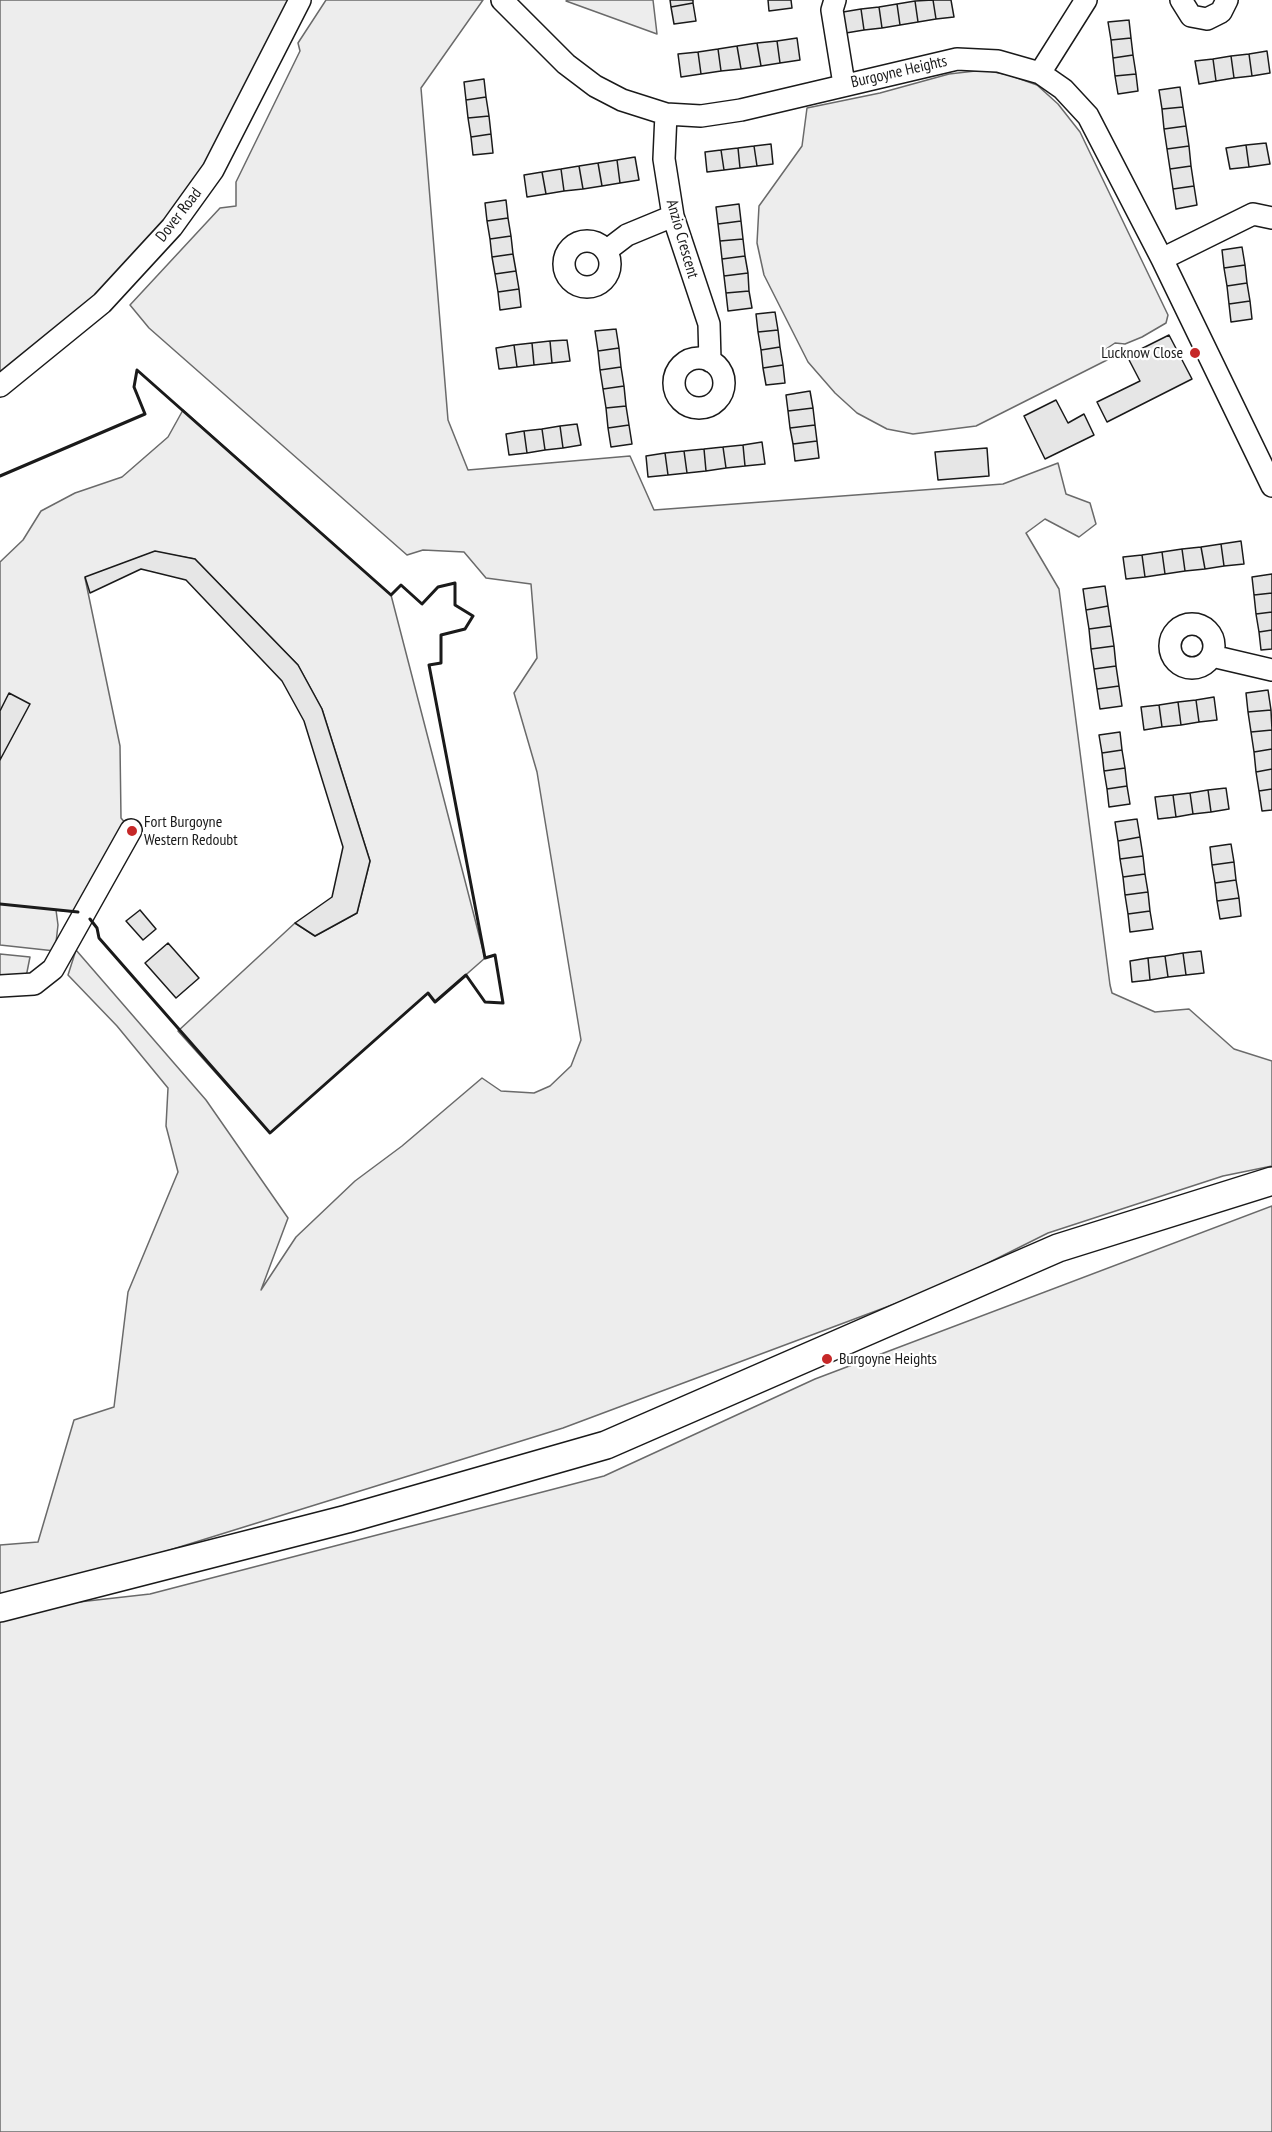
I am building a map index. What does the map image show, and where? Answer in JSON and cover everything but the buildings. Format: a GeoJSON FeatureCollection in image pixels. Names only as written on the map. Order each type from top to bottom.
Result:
{"type":"FeatureCollection","features":[{"type":"Feature","properties":{"kind":"main road"},"geometry":{"type":"LineString","coordinates":[[0,1608],[346,1519],[606,1445],[1058,1248],[1272,1180]]}},
{"type":"Feature","properties":{"kind":"street","name":"Dover Road"},"geometry":{"type":"LineString","coordinates":[[0,386],[102,303],[171,227],[213,170],[300,0]]}},
{"type":"Feature","properties":{"kind":"street","name":"Burgoyne Heights"},"geometry":{"type":"LineString","coordinates":[[502,0],[566,64],[595,86],[622,100],[666,114],[701,116],[741,110],[957,59],[998,61],[1040,73],[1063,89],[1088,117],[1162,260],[1272,486]]}},
{"type":"Feature","properties":{"kind":"street"},"geometry":{"type":"LineString","coordinates":[[835,0],[832,10],[844,84]]}},
{"type":"Feature","properties":{"kind":"street"},"geometry":{"type":"LineString","coordinates":[[1040,73],[1086,0]]}},
{"type":"Feature","properties":{"kind":"street"},"geometry":{"type":"LineString","coordinates":[[1181,0],[1191,16],[1207,19],[1221,12],[1227,0]]}},
{"type":"Feature","properties":{"kind":"street","name":"Anzio Crescent"},"geometry":{"type":"LineString","coordinates":[[666,114],[664,159],[673,216],[709,324],[710,361]]}},
{"type":"Feature","properties":{"kind":"street"},"geometry":{"type":"LineString","coordinates":[[1162,260],[1253,214],[1272,218]]}},
{"type":"Feature","properties":{"kind":"street"},"geometry":{"type":"LineString","coordinates":[[606,251],[627,235],[673,216]]}},
{"type":"Feature","properties":{"kind":"street"},"geometry":{"type":"LineString","coordinates":[[1212,656],[1272,670]]}},
{"type":"Feature","properties":{"kind":"street"},"geometry":{"type":"LineString","coordinates":[[0,986],[34,984],[53,969],[131,830]]}},
{"type":"Feature","properties":{"kind":"shaded area"},"geometry":{"type":"Polygon","coordinates":[[[0,0],[300,0],[204,195],[0,386],[0,0]]]}},
{"type":"Feature","properties":{"kind":"shaded area"},"geometry":{"type":"Polygon","coordinates":[[[326,0],[483,0],[421,88],[448,420],[468,470],[630,456],[654,510],[1003,484],[1058,463],[1066,494],[1090,503],[1096,524],[1079,537],[1045,519],[1026,533],[1059,589],[1112,993],[1155,1012],[1189,1009],[1234,1049],[1272,1061],[1272,1166],[1223,1176],[1048,1233],[940,1287],[563,1428],[157,1554],[0,1597],[0,1545],[38,1542],[74,1420],[114,1407],[128,1292],[178,1172],[166,1126],[168,1088],[117,1026],[68,975],[76,950],[206,1100],[288,1218],[261,1290],[296,1237],[355,1181],[402,1146],[482,1078],[501,1091],[534,1093],[550,1086],[571,1066],[581,1040],[537,772],[514,693],[537,658],[531,584],[486,578],[464,552],[423,550],[407,555],[149,328],[130,305],[220,208],[236,206],[236,182],[300,51],[298,43],[326,0]]]}},
{"type":"Feature","properties":{"kind":"shaded area"},"geometry":{"type":"Polygon","coordinates":[[[653,0],[657,34],[566,1],[653,0]]]}},
{"type":"Feature","properties":{"kind":"shaded area"},"geometry":{"type":"Polygon","coordinates":[[[984,70],[1009,75],[1037,85],[1058,104],[1080,132],[1168,315],[1166,323],[1125,344],[1115,343],[1103,351],[1107,360],[976,426],[913,434],[887,429],[857,413],[835,393],[808,362],[764,275],[757,243],[759,206],[802,146],[807,108],[880,93],[949,74],[984,70]]]}},
{"type":"Feature","properties":{"kind":"shaded area"},"geometry":{"type":"Polygon","coordinates":[[[183,410],[391,595],[485,958],[435,1002],[428,993],[270,1133],[178,1031],[295,923],[315,936],[357,913],[370,861],[322,709],[298,665],[195,559],[154,552],[85,578],[120,746],[121,818],[131,830],[84,913],[56,910],[58,925],[55,951],[0,945],[0,562],[23,540],[41,511],[75,493],[122,477],[168,437],[183,410]]]}},
{"type":"Feature","properties":{"kind":"shaded area"},"geometry":{"type":"Polygon","coordinates":[[[0,954],[30,957],[26,977],[0,978],[0,954]]]}},
{"type":"Feature","properties":{"kind":"shaded area"},"geometry":{"type":"Polygon","coordinates":[[[1272,1206],[1272,2132],[0,2132],[0,1618],[61,1604],[150,1594],[604,1476],[815,1379],[1272,1206]]]}},
{"type":"Feature","properties":{"kind":"wall"},"geometry":{"type":"LineString","coordinates":[[0,476],[145,414],[134,387],[137,370],[391,595],[401,585],[422,604],[438,587],[455,583],[455,605],[473,616],[465,629],[441,635],[441,663],[429,665],[485,958],[495,955],[503,1003],[485,1002],[466,975],[435,1002],[428,993],[270,1133],[99,938],[97,928],[90,919]]}},
{"type":"Feature","properties":{"kind":"wall"},"geometry":{"type":"LineString","coordinates":[[0,904],[78,912]]}},
{"type":"Feature","properties":{"kind":"place","name":"Lucknow Close"},"geometry":{"type":"Point","coordinates":[1195,353]}},
{"type":"Feature","properties":{"kind":"place","name":"Fort Burgoyne Western Redoubt"},"geometry":{"type":"Point","coordinates":[132,831]}},
{"type":"Feature","properties":{"kind":"place","name":"Burgoyne Heights"},"geometry":{"type":"Point","coordinates":[827,1359]}}]}
